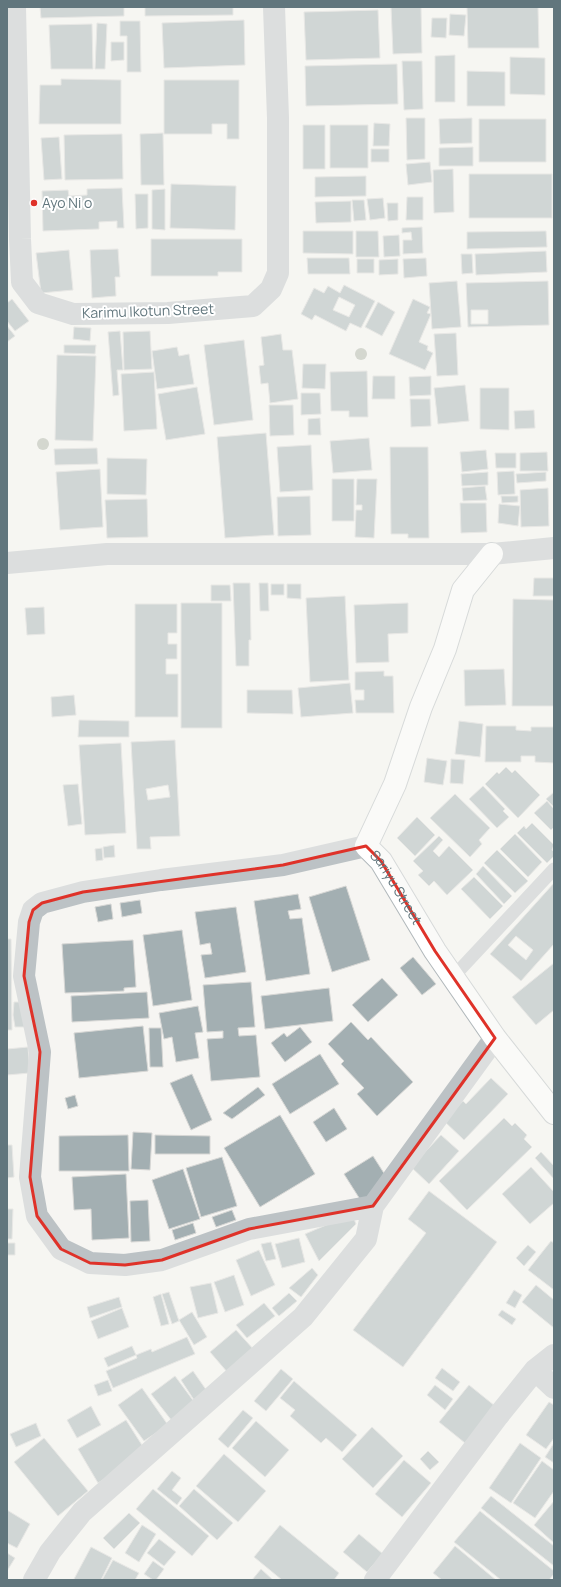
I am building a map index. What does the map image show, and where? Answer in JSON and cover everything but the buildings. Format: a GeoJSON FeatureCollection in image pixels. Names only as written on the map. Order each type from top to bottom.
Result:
{"type":"FeatureCollection","features":[{"type":"Feature","properties":{"kind":"street","name":"Karimu Ikotun Street"},"geometry":{"type":"LineString","coordinates":[[15,7],[18,184],[22,282],[38,303],[73,314],[168,313],[253,306],[271,289],[278,273],[278,118],[274,7]]}},
{"type":"Feature","properties":{"kind":"street"},"geometry":{"type":"LineString","coordinates":[[7,563],[107,554],[492,554],[554,548]]}},
{"type":"Feature","properties":{"kind":"street","name":"Sariyu Street"},"geometry":{"type":"LineString","coordinates":[[492,554],[464,590],[445,649],[421,707],[395,784],[366,846],[381,861],[435,951],[495,1038],[554,1112]]}},
{"type":"Feature","properties":{"kind":"street"},"geometry":{"type":"LineString","coordinates":[[366,846],[283,865],[161,880],[82,892],[42,904],[33,910],[29,922],[24,976],[40,1052],[30,1177],[37,1216],[61,1249],[90,1263],[125,1265],[162,1260],[250,1229],[373,1206]]}},
{"type":"Feature","properties":{"kind":"street"},"geometry":{"type":"LineString","coordinates":[[34,1580],[50,1552],[82,1512],[303,1317],[366,1239],[373,1206],[495,1038]]}},
{"type":"Feature","properties":{"kind":"street"},"geometry":{"type":"LineString","coordinates":[[375,1580],[498,1416],[535,1370],[554,1355]]}},
{"type":"Feature","properties":{"kind":"street"},"geometry":{"type":"LineString","coordinates":[[535,1370],[554,1388]]}},
{"type":"Feature","properties":{"kind":"lane"},"geometry":{"type":"LineString","coordinates":[[454,978],[554,869]]}},
{"type":"Feature","properties":{"kind":"highlighted area"},"geometry":{"type":"Polygon","coordinates":[[[366,846],[381,861],[435,951],[495,1038],[373,1206],[249,1229],[162,1260],[125,1265],[90,1263],[61,1249],[37,1216],[30,1177],[40,1052],[24,976],[29,922],[33,910],[42,903],[83,892],[283,865],[366,846]]]}},
{"type":"Feature","properties":{"kind":"place","name":"Ayo Ni o"},"geometry":{"type":"Point","coordinates":[34,203]}}]}
